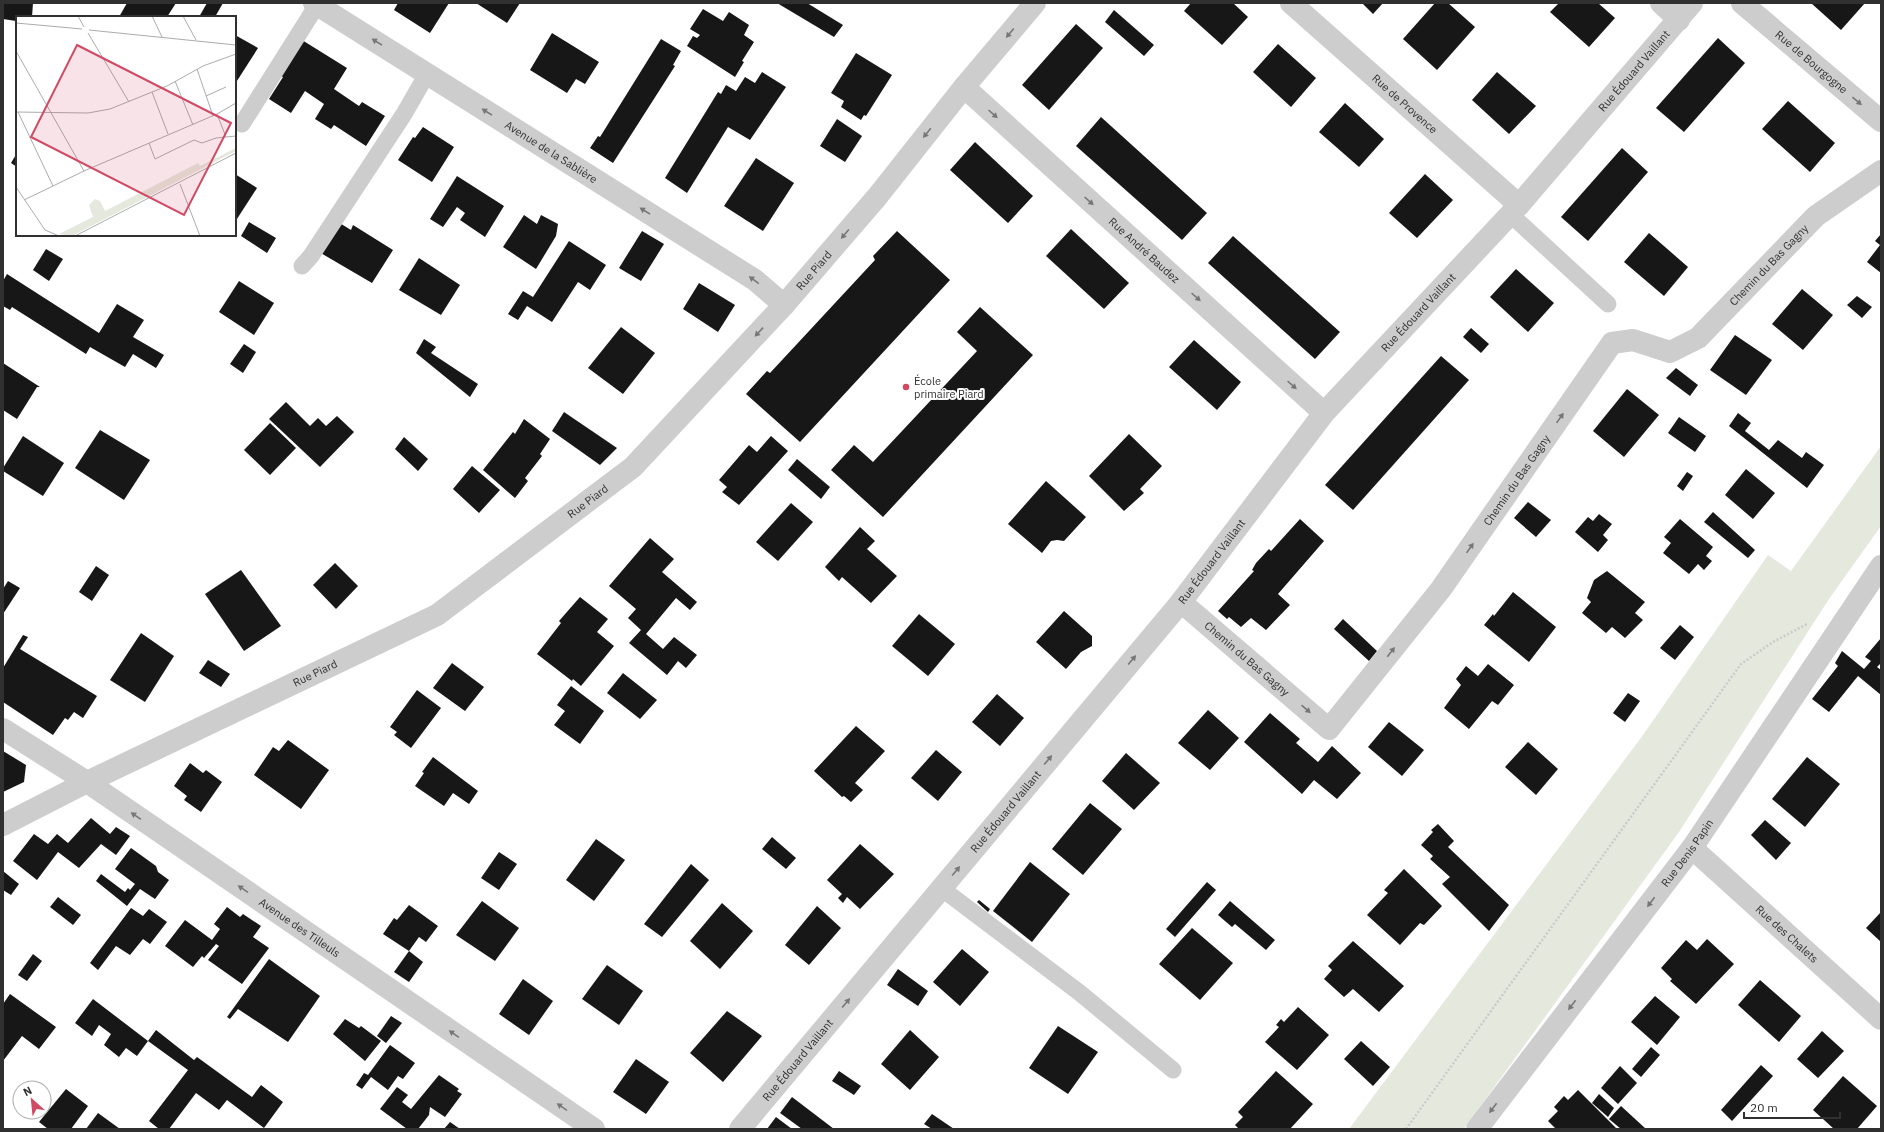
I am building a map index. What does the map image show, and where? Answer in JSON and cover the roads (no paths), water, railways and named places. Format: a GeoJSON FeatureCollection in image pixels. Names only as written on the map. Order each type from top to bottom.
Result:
{"type":"FeatureCollection","features":[{"type":"Feature","properties":{"kind":"street","name":"Rue Piard"},"geometry":{"type":"LineString","coordinates":[[3,825],[87,782],[437,615],[633,467],[784,305],[877,197],[964,87],[1035,3]]}},
{"type":"Feature","properties":{"kind":"street","name":"Rue de Provence"},"geometry":{"type":"LineString","coordinates":[[1291,3],[1515,210]]}},
{"type":"Feature","properties":{"kind":"street"},"geometry":{"type":"LineString","coordinates":[[1661,3],[1679,20]]}},
{"type":"Feature","properties":{"kind":"street","name":"Rue Édouard Vaillant"},"geometry":{"type":"LineString","coordinates":[[740,1129],[1181,602],[1324,413],[1515,210],[1692,3]]}},
{"type":"Feature","properties":{"kind":"street","name":"Rue de Bourgogne"},"geometry":{"type":"LineString","coordinates":[[1742,3],[1881,121]]}},
{"type":"Feature","properties":{"kind":"street","name":"Avenue de la Sablière"},"geometry":{"type":"LineString","coordinates":[[316,4],[755,280],[784,305]]}},
{"type":"Feature","properties":{"kind":"street","name":"Rue André Baudez"},"geometry":{"type":"LineString","coordinates":[[964,87],[1324,413]]}},
{"type":"Feature","properties":{"kind":"street","name":"Chemin du Bas Gagny"},"geometry":{"type":"LineString","coordinates":[[1181,602],[1329,729],[1441,589],[1612,343],[1633,340],[1670,352],[1698,338],[1816,216],[1881,171]]}},
{"type":"Feature","properties":{"kind":"street","name":"Rue Denis Papin"},"geometry":{"type":"LineString","coordinates":[[1477,1129],[1692,848],[1881,566]]}},
{"type":"Feature","properties":{"kind":"street","name":"Avenue des Tilleuls"},"geometry":{"type":"LineString","coordinates":[[3,729],[87,782],[594,1129]]}},
{"type":"Feature","properties":{"kind":"street","name":"Rue des Chalets"},"geometry":{"type":"LineString","coordinates":[[1692,848],[1881,1019]]}},
{"type":"Feature","properties":{"kind":"lane"},"geometry":{"type":"LineString","coordinates":[[242,124],[316,4]]}},
{"type":"Feature","properties":{"kind":"lane"},"geometry":{"type":"LineString","coordinates":[[302,266],[311,256],[404,114],[427,74]]}},
{"type":"Feature","properties":{"kind":"lane"},"geometry":{"type":"LineString","coordinates":[[1515,210],[1608,304]]}},
{"type":"Feature","properties":{"kind":"lane"},"geometry":{"type":"LineString","coordinates":[[941,888],[1080,993],[1174,1070]]}},
{"type":"Feature","properties":{"kind":"place","name":"École primaire Piard"},"geometry":{"type":"Point","coordinates":[906,387]}}]}
